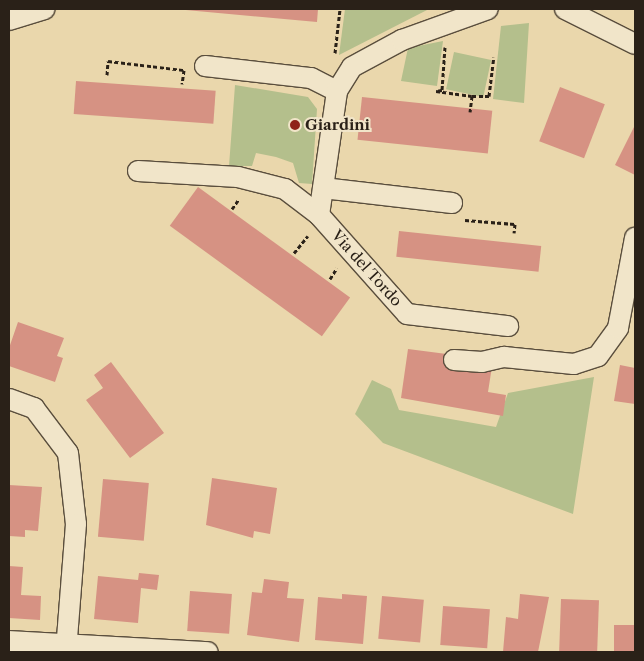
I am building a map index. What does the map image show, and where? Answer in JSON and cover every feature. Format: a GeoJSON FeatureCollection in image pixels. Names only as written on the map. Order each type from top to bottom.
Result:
{"type":"FeatureCollection","features":[{"type":"Feature","properties":{"kind":"street"},"geometry":{"type":"LineString","coordinates":[[9,20],[44,9]]}},
{"type":"Feature","properties":{"kind":"street"},"geometry":{"type":"LineString","coordinates":[[319,214],[337,91],[352,67],[446,24],[488,9]]}},
{"type":"Feature","properties":{"kind":"street"},"geometry":{"type":"LineString","coordinates":[[565,9],[635,44]]}},
{"type":"Feature","properties":{"kind":"street"},"geometry":{"type":"LineString","coordinates":[[205,66],[311,78],[337,91]]}},
{"type":"Feature","properties":{"kind":"street","name":"Via del Tordo"},"geometry":{"type":"LineString","coordinates":[[138,171],[244,178],[285,189],[319,214],[407,314],[508,326]]}},
{"type":"Feature","properties":{"kind":"street"},"geometry":{"type":"LineString","coordinates":[[323,188],[452,203]]}},
{"type":"Feature","properties":{"kind":"street"},"geometry":{"type":"LineString","coordinates":[[454,360],[482,362],[504,357],[574,364],[598,356],[618,328],[635,238]]}},
{"type":"Feature","properties":{"kind":"street"},"geometry":{"type":"LineString","coordinates":[[9,399],[34,408],[68,453],[76,524],[67,648]]}},
{"type":"Feature","properties":{"kind":"street"},"geometry":{"type":"LineString","coordinates":[[9,641],[67,648],[208,652]]}},
{"type":"Feature","properties":{"kind":"path"},"geometry":{"type":"LineString","coordinates":[[334,57],[340,9]]}},
{"type":"Feature","properties":{"kind":"path"},"geometry":{"type":"LineString","coordinates":[[446,24],[442,90],[436,91],[472,96],[489,96],[494,57]]}},
{"type":"Feature","properties":{"kind":"path"},"geometry":{"type":"LineString","coordinates":[[108,75],[108,61],[184,70],[182,84]]}},
{"type":"Feature","properties":{"kind":"path"},"geometry":{"type":"LineString","coordinates":[[470,112],[472,96]]}},
{"type":"Feature","properties":{"kind":"path"},"geometry":{"type":"LineString","coordinates":[[462,220],[515,224],[514,233]]}},
{"type":"Feature","properties":{"kind":"path"},"geometry":{"type":"LineString","coordinates":[[294,253],[308,236]]}},
{"type":"Feature","properties":{"kind":"path"},"geometry":{"type":"LineString","coordinates":[[330,279],[341,263]]}},
{"type":"Feature","properties":{"kind":"green space"},"geometry":{"type":"Polygon","coordinates":[[[345,9],[429,9],[339,55],[345,9]]]}},
{"type":"Feature","properties":{"kind":"green space"},"geometry":{"type":"Polygon","coordinates":[[[529,23],[524,103],[493,99],[501,26],[529,23]]]}},
{"type":"Feature","properties":{"kind":"green space"},"geometry":{"type":"Polygon","coordinates":[[[443,41],[437,86],[401,81],[408,48],[443,41]]]}},
{"type":"Feature","properties":{"kind":"green space"},"geometry":{"type":"Polygon","coordinates":[[[454,52],[491,60],[483,97],[446,89],[454,52]]]}},
{"type":"Feature","properties":{"kind":"green space"},"geometry":{"type":"Polygon","coordinates":[[[235,85],[308,97],[317,109],[312,184],[299,183],[293,163],[276,157],[256,153],[252,166],[229,166],[235,85]]]}},
{"type":"Feature","properties":{"kind":"green space"},"geometry":{"type":"Polygon","coordinates":[[[594,377],[573,514],[383,443],[355,414],[372,380],[391,389],[399,410],[496,427],[508,393],[594,377]]]}},
{"type":"Feature","properties":{"kind":"building"},"geometry":{"type":"Polygon","coordinates":[[[175,9],[318,9],[317,22],[175,9]]]}},
{"type":"Feature","properties":{"kind":"building"},"geometry":{"type":"Polygon","coordinates":[[[76,81],[216,91],[213,124],[74,114],[76,81]]]}},
{"type":"Feature","properties":{"kind":"building"},"geometry":{"type":"Polygon","coordinates":[[[560,87],[605,104],[584,158],[539,141],[560,87]]]}},
{"type":"Feature","properties":{"kind":"building"},"geometry":{"type":"Polygon","coordinates":[[[362,97],[492,111],[488,153],[358,140],[362,97]]]}},
{"type":"Feature","properties":{"kind":"building"},"geometry":{"type":"Polygon","coordinates":[[[635,125],[635,175],[615,165],[635,125]]]}},
{"type":"Feature","properties":{"kind":"building"},"geometry":{"type":"Polygon","coordinates":[[[198,187],[350,298],[322,336],[170,226],[198,187]]]}},
{"type":"Feature","properties":{"kind":"building"},"geometry":{"type":"Polygon","coordinates":[[[399,231],[541,246],[538,272],[396,257],[399,231]]]}},
{"type":"Feature","properties":{"kind":"building"},"geometry":{"type":"Polygon","coordinates":[[[18,322],[64,338],[57,356],[63,358],[55,382],[9,366],[9,348],[18,322]]]}},
{"type":"Feature","properties":{"kind":"building"},"geometry":{"type":"Polygon","coordinates":[[[408,349],[493,360],[488,392],[506,395],[503,416],[401,398],[408,349]]]}},
{"type":"Feature","properties":{"kind":"building"},"geometry":{"type":"Polygon","coordinates":[[[111,362],[164,433],[130,458],[86,400],[103,388],[94,375],[111,362]]]}},
{"type":"Feature","properties":{"kind":"building"},"geometry":{"type":"Polygon","coordinates":[[[620,365],[635,368],[635,404],[614,401],[620,365]]]}},
{"type":"Feature","properties":{"kind":"building"},"geometry":{"type":"Polygon","coordinates":[[[212,478],[277,488],[270,534],[254,531],[253,538],[206,525],[212,478]]]}},
{"type":"Feature","properties":{"kind":"building"},"geometry":{"type":"Polygon","coordinates":[[[103,479],[149,483],[144,541],[98,537],[103,479]]]}},
{"type":"Feature","properties":{"kind":"building"},"geometry":{"type":"Polygon","coordinates":[[[9,485],[42,487],[38,531],[25,530],[25,537],[9,536],[9,485]]]}},
{"type":"Feature","properties":{"kind":"building"},"geometry":{"type":"Polygon","coordinates":[[[9,566],[23,567],[21,595],[41,596],[40,620],[9,618],[9,566]]]}},
{"type":"Feature","properties":{"kind":"building"},"geometry":{"type":"Polygon","coordinates":[[[139,573],[159,575],[157,590],[141,588],[138,623],[94,619],[98,576],[138,580],[139,573]]]}},
{"type":"Feature","properties":{"kind":"building"},"geometry":{"type":"Polygon","coordinates":[[[264,579],[289,582],[287,598],[304,599],[299,642],[247,635],[252,592],[262,593],[264,579]]]}},
{"type":"Feature","properties":{"kind":"building"},"geometry":{"type":"Polygon","coordinates":[[[190,591],[232,594],[229,634],[187,631],[190,591]]]}},
{"type":"Feature","properties":{"kind":"building"},"geometry":{"type":"Polygon","coordinates":[[[342,594],[367,596],[363,644],[315,640],[318,597],[342,599],[342,594]]]}},
{"type":"Feature","properties":{"kind":"building"},"geometry":{"type":"Polygon","coordinates":[[[520,594],[549,597],[538,652],[503,652],[506,617],[518,619],[520,594]]]}},
{"type":"Feature","properties":{"kind":"building"},"geometry":{"type":"Polygon","coordinates":[[[382,596],[424,600],[420,642],[378,639],[382,596]]]}},
{"type":"Feature","properties":{"kind":"building"},"geometry":{"type":"Polygon","coordinates":[[[561,599],[599,600],[597,652],[559,652],[561,599]]]}},
{"type":"Feature","properties":{"kind":"building"},"geometry":{"type":"Polygon","coordinates":[[[443,606],[490,609],[487,648],[440,645],[443,606]]]}},
{"type":"Feature","properties":{"kind":"building"},"geometry":{"type":"Polygon","coordinates":[[[614,625],[635,625],[635,652],[614,652],[614,625]]]}},
{"type":"Feature","properties":{"kind":"place","name":"Giardini"},"geometry":{"type":"Point","coordinates":[295,125]}}]}
